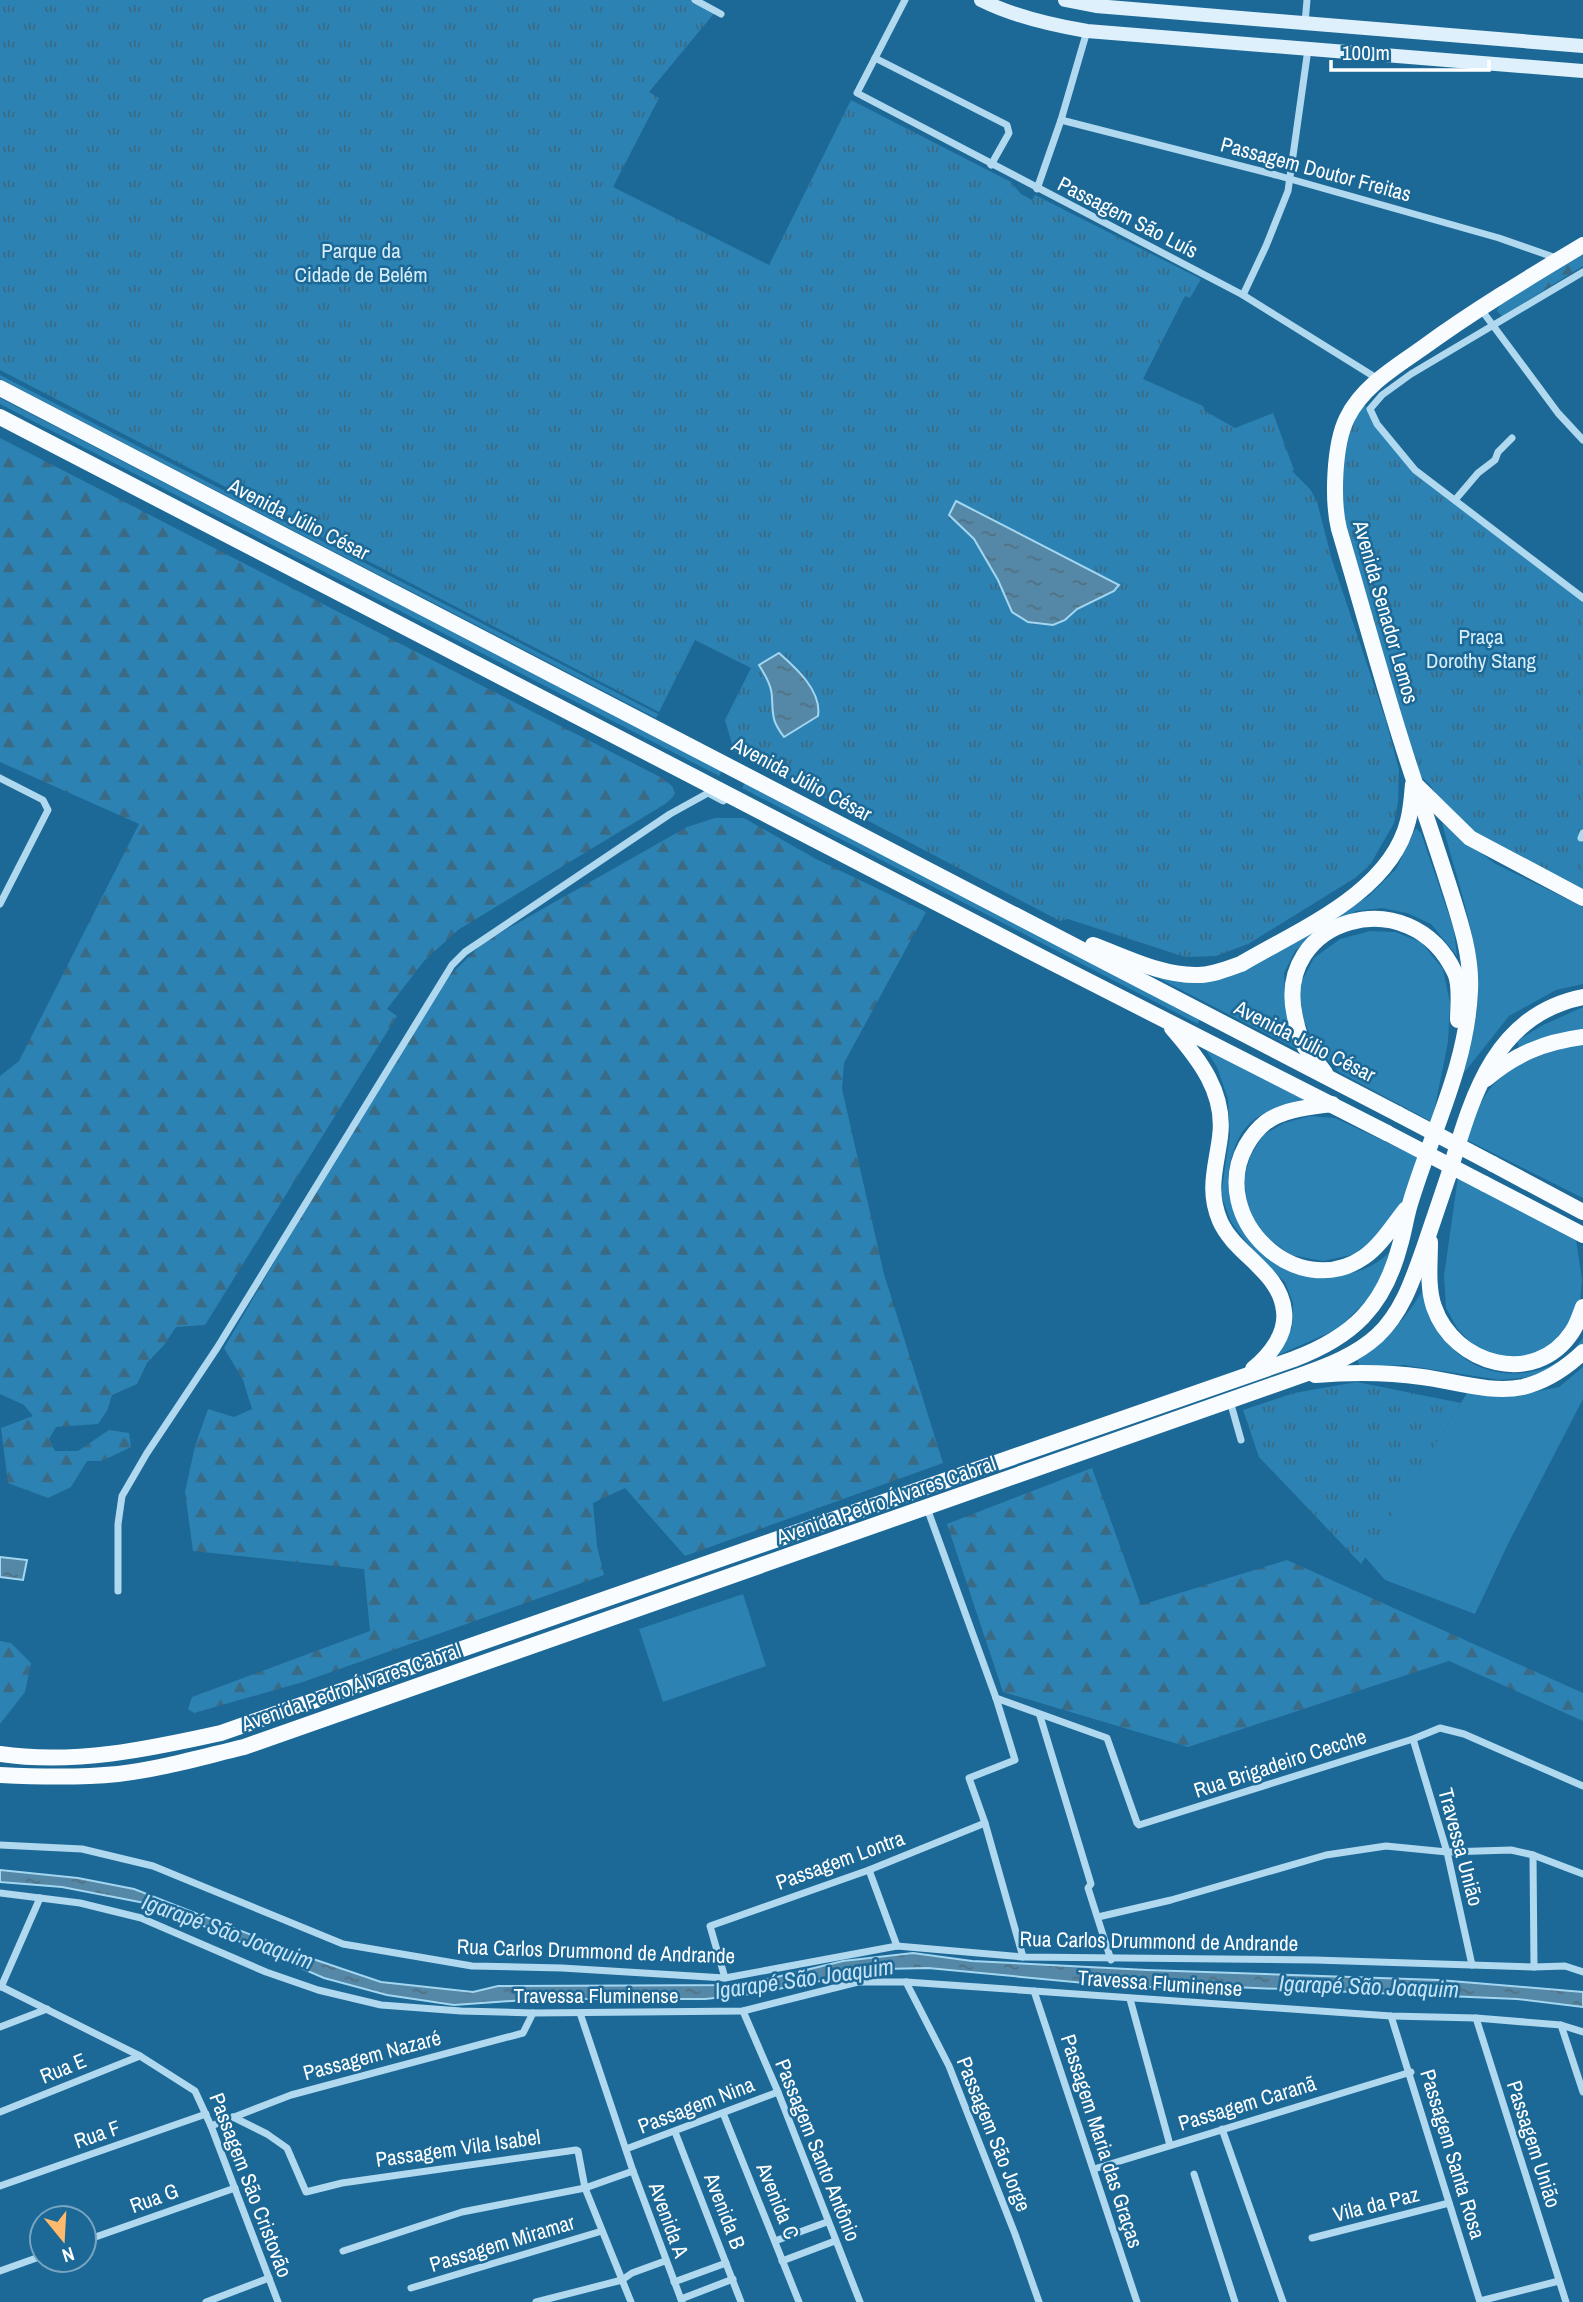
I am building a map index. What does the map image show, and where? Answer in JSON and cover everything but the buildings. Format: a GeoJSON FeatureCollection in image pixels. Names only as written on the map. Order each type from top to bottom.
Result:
{"type":"FeatureCollection","features":[{"type":"Feature","properties":{"kind":"main road"},"geometry":{"type":"LineString","coordinates":[[981,0],[1087,31],[1578,70],[1581,46],[1305,24],[1068,1]]}},
{"type":"Feature","properties":{"kind":"main road"},"geometry":{"type":"LineString","coordinates":[[996,5],[1014,0]]}},
{"type":"Feature","properties":{"kind":"main road","name":"Avenida Senador Lemos"},"geometry":{"type":"LineString","coordinates":[[1447,1100],[1465,1038],[1471,969],[1458,916],[1415,782],[1335,510],[1336,467],[1348,416],[1378,380],[1480,308],[1583,245]]}},
{"type":"Feature","properties":{"kind":"main road","name":"Avenida Júlio César"},"geometry":{"type":"LineString","coordinates":[[0,388],[1329,1077],[1583,1212]]}},
{"type":"Feature","properties":{"kind":"main road","name":"Avenida Júlio César"},"geometry":{"type":"LineString","coordinates":[[0,417],[730,797],[1388,1133],[1485,1184],[1582,1240]]}},
{"type":"Feature","properties":{"kind":"main road"},"geometry":{"type":"LineString","coordinates":[[1415,782],[1470,838],[1583,898]]}},
{"type":"Feature","properties":{"kind":"main road"},"geometry":{"type":"LineString","coordinates":[[1034,924],[1156,968],[1199,976],[1241,964],[1352,898],[1376,879],[1390,862],[1408,822],[1415,782]]}},
{"type":"Feature","properties":{"kind":"main road"},"geometry":{"type":"LineString","coordinates":[[1329,1077],[1304,1046],[1296,1022],[1291,988],[1295,973],[1304,953],[1315,940],[1333,929],[1357,921],[1383,917],[1415,927],[1430,939],[1456,974],[1457,1034],[1447,1080],[1447,1100]]}},
{"type":"Feature","properties":{"kind":"main road","name":"Avenida Pedro Álvares Cabral"},"geometry":{"type":"LineString","coordinates":[[0,1774],[62,1778],[118,1774],[177,1764],[244,1747],[1302,1376],[1345,1358],[1378,1335],[1395,1315],[1412,1282],[1459,1133],[1479,1085],[1501,1046],[1522,1025],[1547,1008],[1583,997]]}},
{"type":"Feature","properties":{"kind":"main road"},"geometry":{"type":"LineString","coordinates":[[1166,1021],[1197,1057],[1213,1085],[1220,1111],[1220,1134],[1212,1191],[1221,1224],[1243,1253],[1270,1279],[1282,1299],[1284,1323],[1281,1332],[1263,1361],[1245,1375]]}},
{"type":"Feature","properties":{"kind":"main road"},"geometry":{"type":"LineString","coordinates":[[1479,1085],[1516,1056],[1583,1038]]}},
{"type":"Feature","properties":{"kind":"main road","name":"Avenida Pedro Álvares Cabral"},"geometry":{"type":"LineString","coordinates":[[0,1754],[103,1755],[221,1733],[1320,1349],[1364,1318],[1380,1296],[1393,1269],[1410,1204],[1447,1100]]}},
{"type":"Feature","properties":{"kind":"main road"},"geometry":{"type":"LineString","coordinates":[[1332,1104],[1298,1109],[1268,1121],[1255,1131],[1248,1141],[1237,1166],[1236,1190],[1244,1219],[1256,1238],[1270,1251],[1294,1264],[1319,1270],[1337,1268],[1364,1256],[1378,1244],[1410,1204]]}},
{"type":"Feature","properties":{"kind":"main road"},"geometry":{"type":"LineString","coordinates":[[1430,1229],[1430,1284],[1434,1307],[1448,1333],[1467,1351],[1509,1365],[1522,1365],[1542,1358],[1559,1347],[1572,1332],[1583,1307]]}},
{"type":"Feature","properties":{"kind":"main road"},"geometry":{"type":"LineString","coordinates":[[1302,1376],[1370,1373],[1499,1388],[1522,1387],[1543,1380],[1566,1367],[1583,1352]]}},
{"type":"Feature","properties":{"kind":"street"},"geometry":{"type":"LineString","coordinates":[[695,0],[721,14]]}},
{"type":"Feature","properties":{"kind":"street"},"geometry":{"type":"LineString","coordinates":[[905,0],[875,58],[1009,127],[1009,133],[992,165]]}},
{"type":"Feature","properties":{"kind":"street"},"geometry":{"type":"LineString","coordinates":[[1305,24],[1307,0]]}},
{"type":"Feature","properties":{"kind":"street"},"geometry":{"type":"LineString","coordinates":[[1037,189],[1087,31]]}},
{"type":"Feature","properties":{"kind":"street"},"geometry":{"type":"LineString","coordinates":[[1243,295],[1288,191],[1308,49]]}},
{"type":"Feature","properties":{"kind":"street","name":"Passagem São Luís"},"geometry":{"type":"LineString","coordinates":[[875,58],[857,93],[1243,295],[1378,380]]}},
{"type":"Feature","properties":{"kind":"street","name":"Passagem Doutor Freitas"},"geometry":{"type":"LineString","coordinates":[[1061,120],[1290,179],[1499,238],[1560,259]]}},
{"type":"Feature","properties":{"kind":"street"},"geometry":{"type":"LineString","coordinates":[[1583,272],[1411,374],[1374,401],[1370,409],[1377,424],[1415,470],[1583,598]]}},
{"type":"Feature","properties":{"kind":"street"},"geometry":{"type":"LineString","coordinates":[[1480,308],[1558,413],[1583,440]]}},
{"type":"Feature","properties":{"kind":"street"},"geometry":{"type":"LineString","coordinates":[[1455,500],[1479,472],[1495,460],[1498,452],[1512,438]]}},
{"type":"Feature","properties":{"kind":"street"},"geometry":{"type":"LineString","coordinates":[[0,778],[43,800],[48,810],[0,904]]}},
{"type":"Feature","properties":{"kind":"street"},"geometry":{"type":"LineString","coordinates":[[118,1591],[118,1524],[122,1496],[147,1453],[217,1348],[452,965],[465,952],[670,814],[708,793],[723,801],[730,797]]}},
{"type":"Feature","properties":{"kind":"street"},"geometry":{"type":"LineString","coordinates":[[1230,1401],[1241,1440]]}},
{"type":"Feature","properties":{"kind":"street"},"geometry":{"type":"LineString","coordinates":[[927,1508],[996,1698],[1015,1760],[969,1779],[985,1823],[1023,1958]]}},
{"type":"Feature","properties":{"kind":"street"},"geometry":{"type":"LineString","coordinates":[[996,1698],[1040,1716],[1111,1960]]}},
{"type":"Feature","properties":{"kind":"street","name":"Rua Brigadeiro Cecche"},"geometry":{"type":"LineString","coordinates":[[1040,1716],[1107,1738],[1139,1825],[1413,1739],[1440,1728],[1464,1734],[1583,1786]]}},
{"type":"Feature","properties":{"kind":"street","name":"Travessa União"},"geometry":{"type":"LineString","coordinates":[[1413,1739],[1447,1852],[1472,1965]]}},
{"type":"Feature","properties":{"kind":"street","name":"Passagem Lontra"},"geometry":{"type":"LineString","coordinates":[[725,1978],[709,1926],[869,1870],[985,1823]]}},
{"type":"Feature","properties":{"kind":"street","name":"Rua Carlos Drummond de Andrande"},"geometry":{"type":"LineString","coordinates":[[0,1845],[82,1849],[153,1866],[343,1944],[472,1966],[562,1968],[725,1978],[897,1946],[1023,1958],[1315,1960],[1565,1966],[1583,1972]]}},
{"type":"Feature","properties":{"kind":"street","name":"Rua Carlos Drummond de Andrande"},"geometry":{"type":"LineString","coordinates":[[1098,1917],[1171,1900],[1326,1854],[1386,1846],[1447,1852],[1511,1850],[1533,1855],[1583,1874]]}},
{"type":"Feature","properties":{"kind":"street"},"geometry":{"type":"LineString","coordinates":[[1533,1855],[1534,1967]]}},
{"type":"Feature","properties":{"kind":"street"},"geometry":{"type":"LineString","coordinates":[[869,1870],[897,1946]]}},
{"type":"Feature","properties":{"kind":"street","name":"Travessa Fluminense"},"geometry":{"type":"LineString","coordinates":[[0,1894],[80,1903],[141,1918],[266,1972],[318,1990],[380,2005],[533,2013],[743,2011],[858,1982],[906,1982],[1130,1999],[1476,2018],[1561,2025],[1583,2032]]}},
{"type":"Feature","properties":{"kind":"street"},"geometry":{"type":"LineString","coordinates":[[1,1987],[40,1898]]}},
{"type":"Feature","properties":{"kind":"street","name":"Passagem São Jorge"},"geometry":{"type":"LineString","coordinates":[[906,1982],[949,2066],[1039,2302]]}},
{"type":"Feature","properties":{"kind":"street","name":"Passagem São Cristovão"},"geometry":{"type":"LineString","coordinates":[[1,1987],[140,2056],[195,2091],[278,2302]]}},
{"type":"Feature","properties":{"kind":"street","name":"Passagem Maria das Graças"},"geometry":{"type":"LineString","coordinates":[[1034,1992],[1137,2302]]}},
{"type":"Feature","properties":{"kind":"street"},"geometry":{"type":"LineString","coordinates":[[1130,1999],[1170,2145]]}},
{"type":"Feature","properties":{"kind":"street"},"geometry":{"type":"LineString","coordinates":[[0,2027],[47,2009]]}},
{"type":"Feature","properties":{"kind":"street","name":"Passagem Santo Antônio"},"geometry":{"type":"LineString","coordinates":[[743,2011],[778,2092],[860,2302]]}},
{"type":"Feature","properties":{"kind":"street","name":"Passagem Nazaré"},"geometry":{"type":"LineString","coordinates":[[211,2126],[291,2095],[523,2033],[533,2013]]}},
{"type":"Feature","properties":{"kind":"street","name":"Avenida A"},"geometry":{"type":"LineString","coordinates":[[580,2013],[633,2171],[681,2300]]}},
{"type":"Feature","properties":{"kind":"street","name":"Passagem Santa Rosa"},"geometry":{"type":"LineString","coordinates":[[1391,2015],[1480,2302]]}},
{"type":"Feature","properties":{"kind":"street","name":"Passagem União"},"geometry":{"type":"LineString","coordinates":[[1476,2018],[1566,2302]]}},
{"type":"Feature","properties":{"kind":"street"},"geometry":{"type":"LineString","coordinates":[[1561,2025],[1583,2092]]}},
{"type":"Feature","properties":{"kind":"street","name":"Rua E"},"geometry":{"type":"LineString","coordinates":[[0,2112],[140,2056]]}},
{"type":"Feature","properties":{"kind":"street","name":"Passagem Caranã"},"geometry":{"type":"LineString","coordinates":[[1094,2169],[1410,2072]]}},
{"type":"Feature","properties":{"kind":"street","name":"Passagem Nina"},"geometry":{"type":"LineString","coordinates":[[626,2149],[778,2092]]}},
{"type":"Feature","properties":{"kind":"street","name":"Avenida C"},"geometry":{"type":"LineString","coordinates":[[723,2113],[799,2302]]}},
{"type":"Feature","properties":{"kind":"street","name":"Rua F"},"geometry":{"type":"LineString","coordinates":[[0,2186],[206,2114]]}},
{"type":"Feature","properties":{"kind":"street","name":"Passagem Vila Isabel"},"geometry":{"type":"LineString","coordinates":[[233,2118],[267,2134],[287,2148],[306,2192],[342,2183],[571,2149],[578,2151],[585,2188]]}},
{"type":"Feature","properties":{"kind":"street"},"geometry":{"type":"LineString","coordinates":[[1222,2129],[1282,2302]]}},
{"type":"Feature","properties":{"kind":"street","name":"Avenida B"},"geometry":{"type":"LineString","coordinates":[[675,2132],[741,2302]]}},
{"type":"Feature","properties":{"kind":"street"},"geometry":{"type":"LineString","coordinates":[[342,2251],[462,2212],[585,2188],[633,2171]]}},
{"type":"Feature","properties":{"kind":"street"},"geometry":{"type":"LineString","coordinates":[[1194,2174],[1235,2302]]}},
{"type":"Feature","properties":{"kind":"street","name":"Rua G"},"geometry":{"type":"LineString","coordinates":[[98,2237],[235,2188]]}},
{"type":"Feature","properties":{"kind":"street"},"geometry":{"type":"LineString","coordinates":[[585,2188],[631,2302]]}},
{"type":"Feature","properties":{"kind":"street","name":"Vila da Paz"},"geometry":{"type":"LineString","coordinates":[[1312,2238],[1449,2203]]}},
{"type":"Feature","properties":{"kind":"street"},"geometry":{"type":"LineString","coordinates":[[775,2241],[827,2222]]}},
{"type":"Feature","properties":{"kind":"street","name":"Passagem Miramar"},"geometry":{"type":"LineString","coordinates":[[411,2288],[602,2231]]}},
{"type":"Feature","properties":{"kind":"street"},"geometry":{"type":"LineString","coordinates":[[782,2261],[835,2241]]}},
{"type":"Feature","properties":{"kind":"street"},"geometry":{"type":"LineString","coordinates":[[0,2272],[28,2261]]}},
{"type":"Feature","properties":{"kind":"street"},"geometry":{"type":"LineString","coordinates":[[536,2302],[622,2280],[632,2273],[665,2261]]}},
{"type":"Feature","properties":{"kind":"street"},"geometry":{"type":"LineString","coordinates":[[674,2282],[726,2263]]}},
{"type":"Feature","properties":{"kind":"street"},"geometry":{"type":"LineString","coordinates":[[206,2302],[269,2278]]}},
{"type":"Feature","properties":{"kind":"street"},"geometry":{"type":"LineString","coordinates":[[681,2300],[733,2280]]}},
{"type":"Feature","properties":{"kind":"street"},"geometry":{"type":"LineString","coordinates":[[1480,2302],[1559,2281]]}},
{"type":"Feature","properties":{"kind":"green space","name":"Parque da Cidade de Belém"},"geometry":{"type":"Polygon","coordinates":[[[0,0],[696,0],[716,11],[649,92],[659,98],[613,187],[769,265],[851,100],[1011,182],[1021,194],[1032,200],[1035,195],[1201,279],[1190,298],[1185,296],[1143,379],[1203,406],[1205,411],[1235,428],[1273,413],[1294,470],[1292,471],[1310,489],[1317,502],[1332,560],[1386,721],[1399,770],[1394,823],[1370,865],[1355,878],[1248,944],[1216,956],[1185,957],[1068,919],[1060,921],[734,751],[725,720],[751,668],[695,640],[659,712],[0,370],[0,0]]]}},
{"type":"Feature","properties":{"kind":"green space"},"geometry":{"type":"Polygon","coordinates":[[[1583,249],[1583,266],[1502,316],[1497,311],[1503,299],[1583,249]]]}},
{"type":"Feature","properties":{"kind":"green space"},"geometry":{"type":"Polygon","coordinates":[[[0,375],[658,714],[656,718],[0,379],[0,375]]]}},
{"type":"Feature","properties":{"kind":"green space"},"geometry":{"type":"Polygon","coordinates":[[[0,398],[722,771],[719,776],[0,404],[0,398]]]}},
{"type":"Feature","properties":{"kind":"green space","name":"Praça Dorothy Stang"},"geometry":{"type":"Polygon","coordinates":[[[1361,400],[1415,470],[1583,598],[1583,895],[1458,826],[1430,785],[1411,767],[1339,529],[1336,466],[1361,400]]]}},
{"type":"Feature","properties":{"kind":"green space"},"geometry":{"type":"Polygon","coordinates":[[[0,438],[662,778],[672,786],[675,793],[665,804],[458,930],[424,961],[387,1009],[397,1016],[205,1325],[176,1327],[147,1363],[137,1384],[112,1395],[107,1411],[98,1424],[56,1427],[49,1439],[55,1451],[78,1451],[109,1430],[129,1433],[131,1447],[102,1461],[87,1461],[71,1487],[48,1498],[8,1483],[1,1428],[33,1416],[24,1405],[0,1394],[0,1076],[19,1061],[139,824],[0,762],[0,438]]]}},
{"type":"Feature","properties":{"kind":"green space"},"geometry":{"type":"Polygon","coordinates":[[[745,783],[1200,1018],[1198,1024],[742,788],[745,783]]]}},
{"type":"Feature","properties":{"kind":"green space"},"geometry":{"type":"Polygon","coordinates":[[[715,818],[744,818],[816,859],[926,912],[844,1063],[842,1089],[884,1274],[943,1463],[685,1556],[625,1488],[593,1503],[597,1546],[604,1575],[303,1682],[194,1713],[188,1709],[192,1697],[370,1631],[364,1569],[193,1551],[185,1492],[195,1446],[208,1409],[234,1417],[252,1409],[243,1380],[224,1348],[406,1038],[448,977],[484,942],[687,827],[715,818]]]}},
{"type":"Feature","properties":{"kind":"green space"},"geometry":{"type":"Polygon","coordinates":[[[1442,823],[1494,863],[1583,907],[1583,984],[1556,990],[1509,1016],[1464,1073],[1476,1016],[1477,963],[1442,823]]]}},
{"type":"Feature","properties":{"kind":"green space"},"geometry":{"type":"Polygon","coordinates":[[[1416,828],[1421,833],[1454,930],[1457,956],[1431,924],[1407,913],[1382,908],[1356,911],[1330,924],[1295,951],[1284,973],[1286,1008],[1298,1050],[1158,978],[1211,978],[1277,952],[1369,896],[1396,869],[1416,828]]]}},
{"type":"Feature","properties":{"kind":"green space"},"geometry":{"type":"Polygon","coordinates":[[[1370,931],[1395,932],[1421,942],[1443,969],[1450,1003],[1448,1042],[1432,1122],[1339,1072],[1315,1046],[1304,1021],[1298,988],[1314,958],[1340,939],[1370,931]]]}},
{"type":"Feature","properties":{"kind":"green space"},"geometry":{"type":"Polygon","coordinates":[[[1583,1007],[1583,1030],[1550,1036],[1519,1048],[1517,1041],[1541,1026],[1583,1007]]]}},
{"type":"Feature","properties":{"kind":"green space"},"geometry":{"type":"Polygon","coordinates":[[[1202,1044],[1310,1100],[1278,1108],[1256,1118],[1243,1131],[1231,1160],[1228,1181],[1231,1201],[1249,1238],[1263,1253],[1298,1274],[1323,1278],[1364,1269],[1396,1247],[1371,1296],[1338,1329],[1276,1356],[1292,1328],[1293,1303],[1285,1282],[1253,1251],[1231,1222],[1221,1194],[1230,1134],[1228,1099],[1217,1067],[1202,1044]]]}},
{"type":"Feature","properties":{"kind":"green space"},"geometry":{"type":"Polygon","coordinates":[[[1575,1044],[1583,1044],[1583,1198],[1465,1139],[1486,1094],[1504,1075],[1526,1062],[1575,1044]]]}},
{"type":"Feature","properties":{"kind":"green space"},"geometry":{"type":"Polygon","coordinates":[[[1310,1116],[1335,1118],[1420,1158],[1399,1209],[1375,1241],[1351,1255],[1323,1261],[1291,1255],[1269,1239],[1249,1216],[1244,1179],[1250,1157],[1263,1135],[1284,1123],[1310,1116]]]}},
{"type":"Feature","properties":{"kind":"green space"},"geometry":{"type":"Polygon","coordinates":[[[1458,1177],[1576,1240],[1582,1279],[1580,1302],[1566,1331],[1542,1352],[1519,1357],[1491,1357],[1473,1345],[1457,1328],[1446,1308],[1444,1276],[1458,1177]]]}},
{"type":"Feature","properties":{"kind":"green space"},"geometry":{"type":"Polygon","coordinates":[[[1425,1287],[1436,1320],[1448,1344],[1466,1360],[1480,1367],[1510,1374],[1526,1373],[1556,1363],[1569,1355],[1583,1338],[1583,1346],[1538,1376],[1500,1380],[1404,1365],[1360,1367],[1357,1359],[1396,1328],[1425,1287]]]}},
{"type":"Feature","properties":{"kind":"green space"},"geometry":{"type":"Polygon","coordinates":[[[1583,1367],[1583,1399],[1475,1614],[1385,1580],[1365,1557],[1469,1390],[1509,1397],[1559,1387],[1583,1367]]]}},
{"type":"Feature","properties":{"kind":"green space"},"geometry":{"type":"Polygon","coordinates":[[[1357,1382],[1461,1403],[1361,1564],[1259,1457],[1243,1410],[1294,1393],[1357,1382]]]}},
{"type":"Feature","properties":{"kind":"green space"},"geometry":{"type":"Polygon","coordinates":[[[1092,1468],[1141,1605],[1287,1560],[1583,1693],[1583,1721],[1449,1661],[1188,1747],[1003,1692],[947,1524],[1092,1468]]]}},
{"type":"Feature","properties":{"kind":"green space"},"geometry":{"type":"Polygon","coordinates":[[[743,1594],[766,1666],[663,1702],[639,1629],[743,1594]]]}},
{"type":"Feature","properties":{"kind":"green space"},"geometry":{"type":"Polygon","coordinates":[[[0,1641],[11,1643],[31,1663],[25,1692],[0,1724],[0,1641]]]}},
{"type":"Feature","properties":{"kind":"water"},"geometry":{"type":"Polygon","coordinates":[[[956,501],[1119,585],[1114,591],[1077,609],[1065,620],[1053,625],[1028,622],[1012,612],[998,580],[974,539],[949,515],[956,501]]]}},
{"type":"Feature","properties":{"kind":"water"},"geometry":{"type":"Polygon","coordinates":[[[779,653],[812,689],[818,707],[818,716],[784,737],[775,723],[771,689],[759,665],[779,653]]]}},
{"type":"Feature","properties":{"kind":"water"},"geometry":{"type":"Polygon","coordinates":[[[0,1557],[27,1560],[23,1580],[0,1577],[0,1557]]]}},
{"type":"Feature","properties":{"kind":"water","name":"Igarapé São Joaquim"},"geometry":{"type":"Polygon","coordinates":[[[0,1870],[78,1878],[134,1889],[313,1959],[381,1982],[473,1992],[498,1986],[744,1985],[843,1961],[913,1953],[972,1961],[1147,1970],[1439,1980],[1583,1992],[1583,2007],[1517,1999],[1186,1985],[1137,1988],[928,1968],[884,1969],[752,1994],[705,1999],[540,1999],[454,2005],[387,1995],[324,1978],[155,1905],[62,1887],[0,1882],[0,1870]]]}}]}
